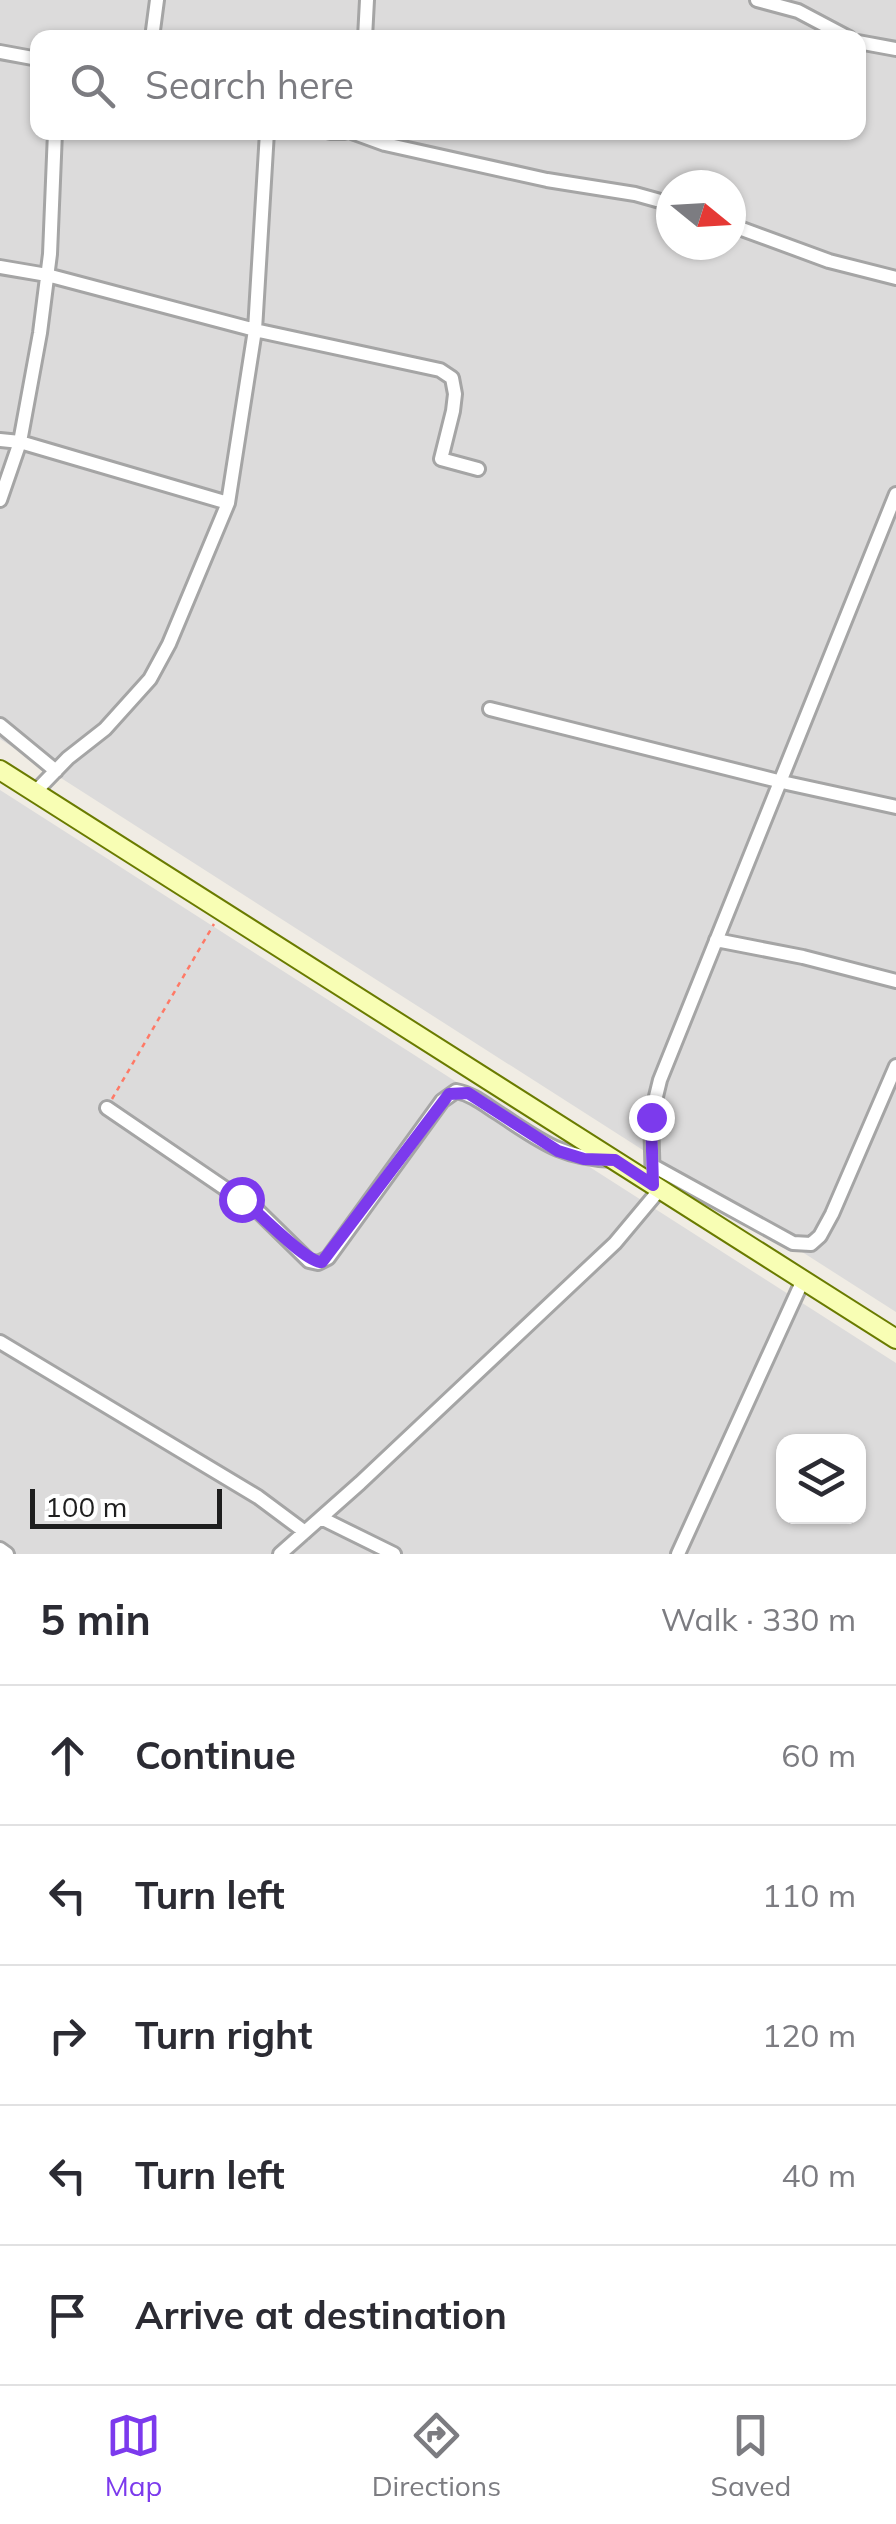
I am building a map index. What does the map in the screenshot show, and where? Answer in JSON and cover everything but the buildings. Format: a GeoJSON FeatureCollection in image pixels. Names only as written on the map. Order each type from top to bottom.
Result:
{"type":"FeatureCollection","features":[{"type":"Feature","properties":{"kind":"street"},"geometry":{"type":"LineString","coordinates":[[153,30],[157,0]]}},
{"type":"Feature","properties":{"kind":"street"},"geometry":{"type":"LineString","coordinates":[[365,30],[368,0]]}},
{"type":"Feature","properties":{"kind":"street"},"geometry":{"type":"LineString","coordinates":[[757,0],[798,11],[834,30]]}},
{"type":"Feature","properties":{"kind":"street"},"geometry":{"type":"LineString","coordinates":[[866,43],[896,49]]}},
{"type":"Feature","properties":{"kind":"street"},"geometry":{"type":"LineString","coordinates":[[0,52],[30,58]]}},
{"type":"Feature","properties":{"kind":"street"},"geometry":{"type":"LineString","coordinates":[[0,500],[20,442],[47,275],[55,140]]}},
{"type":"Feature","properties":{"kind":"street"},"geometry":{"type":"LineString","coordinates":[[36,792],[105,729],[150,678],[170,644],[228,503],[255,330],[267,140]]}},
{"type":"Feature","properties":{"kind":"street"},"geometry":{"type":"LineString","coordinates":[[372,140],[547,180],[656,200]]}},
{"type":"Feature","properties":{"kind":"street"},"geometry":{"type":"LineString","coordinates":[[746,231],[829,261],[896,278]]}},
{"type":"Feature","properties":{"kind":"street"},"geometry":{"type":"LineString","coordinates":[[0,267],[47,275],[255,330],[447,373],[455,394],[440,456],[446,462],[478,470]]}},
{"type":"Feature","properties":{"kind":"street"},"geometry":{"type":"LineString","coordinates":[[0,440],[20,442],[228,503]]}},
{"type":"Feature","properties":{"kind":"street"},"geometry":{"type":"LineString","coordinates":[[280,1554],[616,1243],[656,1180],[650,1134],[654,1100],[896,494]]}},
{"type":"Feature","properties":{"kind":"street"},"geometry":{"type":"LineString","coordinates":[[490,709],[896,807]]}},
{"type":"Feature","properties":{"kind":"street"},"geometry":{"type":"LineString","coordinates":[[0,725],[56,770]]}},
{"type":"Feature","properties":{"kind":"street"},"geometry":{"type":"LineString","coordinates":[[0,770],[615,1160],[793,1243],[810,1244],[820,1236],[896,1066]]}},
{"type":"Feature","properties":{"kind":"street"},"geometry":{"type":"LineString","coordinates":[[716,940],[803,956],[896,981]]}},
{"type":"Feature","properties":{"kind":"street"},"geometry":{"type":"LineString","coordinates":[[107,1108],[258,1211],[309,1260],[318,1263],[328,1258],[442,1101],[456,1091],[475,1097],[558,1151],[584,1159],[615,1160]]}},
{"type":"Feature","properties":{"kind":"street"},"geometry":{"type":"LineString","coordinates":[[656,1180],[896,1339]]}},
{"type":"Feature","properties":{"kind":"street"},"geometry":{"type":"LineString","coordinates":[[678,1554],[804,1280]]}},
{"type":"Feature","properties":{"kind":"street"},"geometry":{"type":"LineString","coordinates":[[0,1342],[258,1498],[305,1532]]}},
{"type":"Feature","properties":{"kind":"street"},"geometry":{"type":"LineString","coordinates":[[321,1518],[394,1554]]}},
{"type":"Feature","properties":{"kind":"street"},"geometry":{"type":"LineString","coordinates":[[0,1549],[7,1554]]}},
{"type":"Feature","properties":{"kind":"path"},"geometry":{"type":"LineString","coordinates":[[107,1108],[222,910]]}},
{"type":"Feature","properties":{"kind":"shaded area"},"geometry":{"type":"Polygon","coordinates":[[[0,0],[896,0],[896,1312],[0,739],[0,0]]]}},
{"type":"Feature","properties":{"kind":"shaded area"},"geometry":{"type":"Polygon","coordinates":[[[0,790],[896,1363],[896,1554],[0,1554],[0,790]]]}},
{"type":"Feature","properties":{"kind":"route"},"geometry":{"type":"LineString","coordinates":[[241,1199],[278,1228],[309,1260],[318,1263],[328,1258],[449,1094],[468,1093],[558,1151],[584,1159],[615,1160],[653,1185],[651,1117]]}}]}
